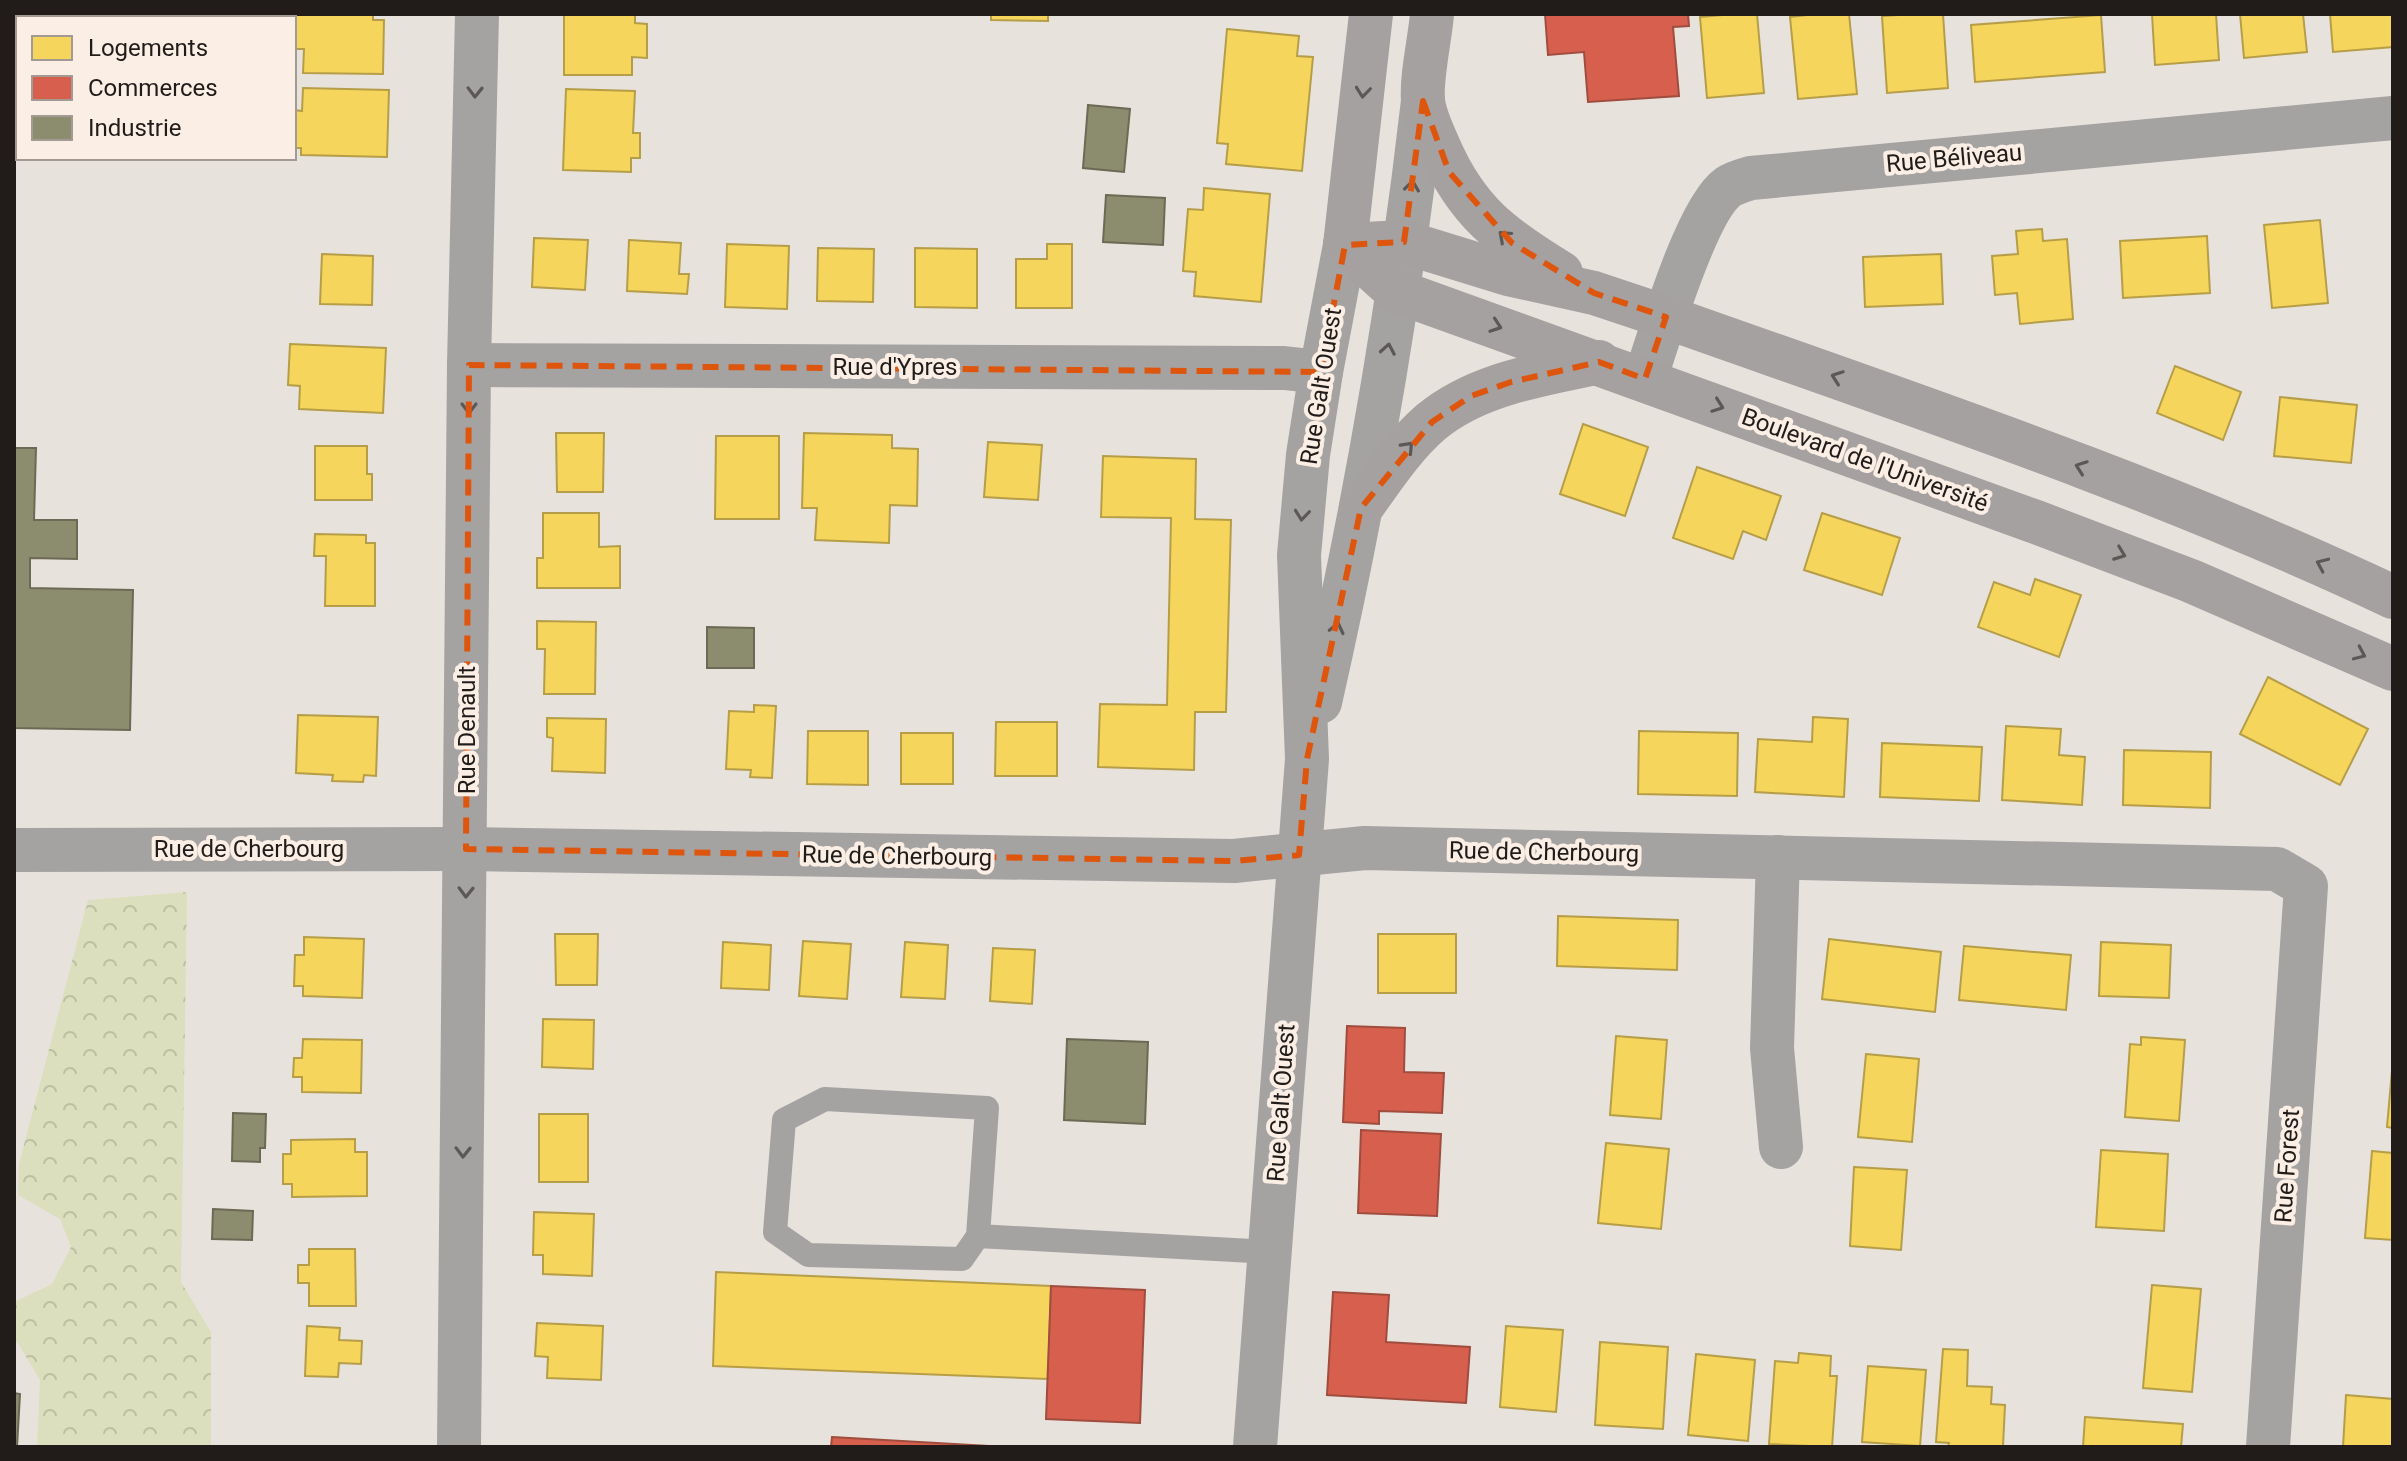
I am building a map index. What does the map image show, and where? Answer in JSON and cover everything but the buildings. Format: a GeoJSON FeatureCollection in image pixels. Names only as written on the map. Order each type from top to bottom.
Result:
{"type":"FeatureCollection","features":[{"type":"Feature","properties":{"kind":"main road","name":"Rue Galt Ouest"},"geometry":{"type":"LineString","coordinates":[[1345,245],[1371,14]]}},
{"type":"Feature","properties":{"kind":"main road"},"geometry":{"type":"LineString","coordinates":[[1432,14],[1423,101],[1449,172],[1471,204],[1512,243],[1594,293]]}},
{"type":"Feature","properties":{"kind":"main road"},"geometry":{"type":"LineString","coordinates":[[1345,245],[1404,242],[1508,274],[1594,293],[1666,317],[2164,498],[2393,597]]}},
{"type":"Feature","properties":{"kind":"main road","name":"Boulevard de l'Université"},"geometry":{"type":"LineString","coordinates":[[1345,245],[1396,291],[1599,362],[2191,581],[2393,669]]}},
{"type":"Feature","properties":{"kind":"main road"},"geometry":{"type":"LineString","coordinates":[[1361,508],[1399,457],[1424,430],[1471,396],[1511,382],[1599,362]]}},
{"type":"Feature","properties":{"kind":"street","name":"Rue Denault"},"geometry":{"type":"LineString","coordinates":[[459,1447],[469,365],[477,14]]}},
{"type":"Feature","properties":{"kind":"street","name":"Rue Galt Ouest"},"geometry":{"type":"LineString","coordinates":[[1307,759],[1353,555],[1404,242],[1423,101]]}},
{"type":"Feature","properties":{"kind":"street","name":"Rue Béliveau"},"geometry":{"type":"LineString","coordinates":[[1645,379],[1707,212],[1728,187],[1751,178],[2393,118]]}},
{"type":"Feature","properties":{"kind":"street","name":"Rue Galt Ouest"},"geometry":{"type":"LineString","coordinates":[[1255,1447],[1307,759],[1299,555],[1308,455],[1345,245]]}},
{"type":"Feature","properties":{"kind":"street","name":"Rue d'Ypres"},"geometry":{"type":"LineString","coordinates":[[469,365],[1268,368],[1321,372]]}},
{"type":"Feature","properties":{"kind":"street","name":"Rue de Cherbourg"},"geometry":{"type":"LineString","coordinates":[[14,850],[466,849],[1234,861],[1365,848],[2277,869],[2306,886]]}},
{"type":"Feature","properties":{"kind":"street"},"geometry":{"type":"LineString","coordinates":[[1778,857],[1772,1048],[1781,1147]]}},
{"type":"Feature","properties":{"kind":"street","name":"Rue Forest"},"geometry":{"type":"LineString","coordinates":[[2268,1447],[2306,886]]}},
{"type":"Feature","properties":{"kind":"lane"},"geometry":{"type":"LineString","coordinates":[[825,1099],[987,1108],[978,1236],[962,1259],[808,1255],[775,1232],[784,1120],[825,1099]]}},
{"type":"Feature","properties":{"kind":"lane"},"geometry":{"type":"LineString","coordinates":[[978,1236],[1270,1252]]}},
{"type":"Feature","properties":{"kind":"highlighted area"},"geometry":{"type":"Polygon","coordinates":[[[1423,101],[1449,172],[1512,243],[1594,293],[1666,317],[1645,379],[1599,362],[1511,382],[1471,396],[1432,422],[1361,508],[1307,759],[1299,855],[1234,861],[466,849],[469,365],[1321,372],[1345,245],[1404,242],[1423,101]]]}},
{"type":"Feature","properties":{"kind":"green space"},"geometry":{"type":"Polygon","coordinates":[[[187,892],[181,1282],[211,1332],[211,1447],[37,1447],[40,1380],[14,1337],[14,1302],[52,1284],[71,1247],[60,1219],[18,1195],[19,1164],[88,900],[187,892]]]}}]}
